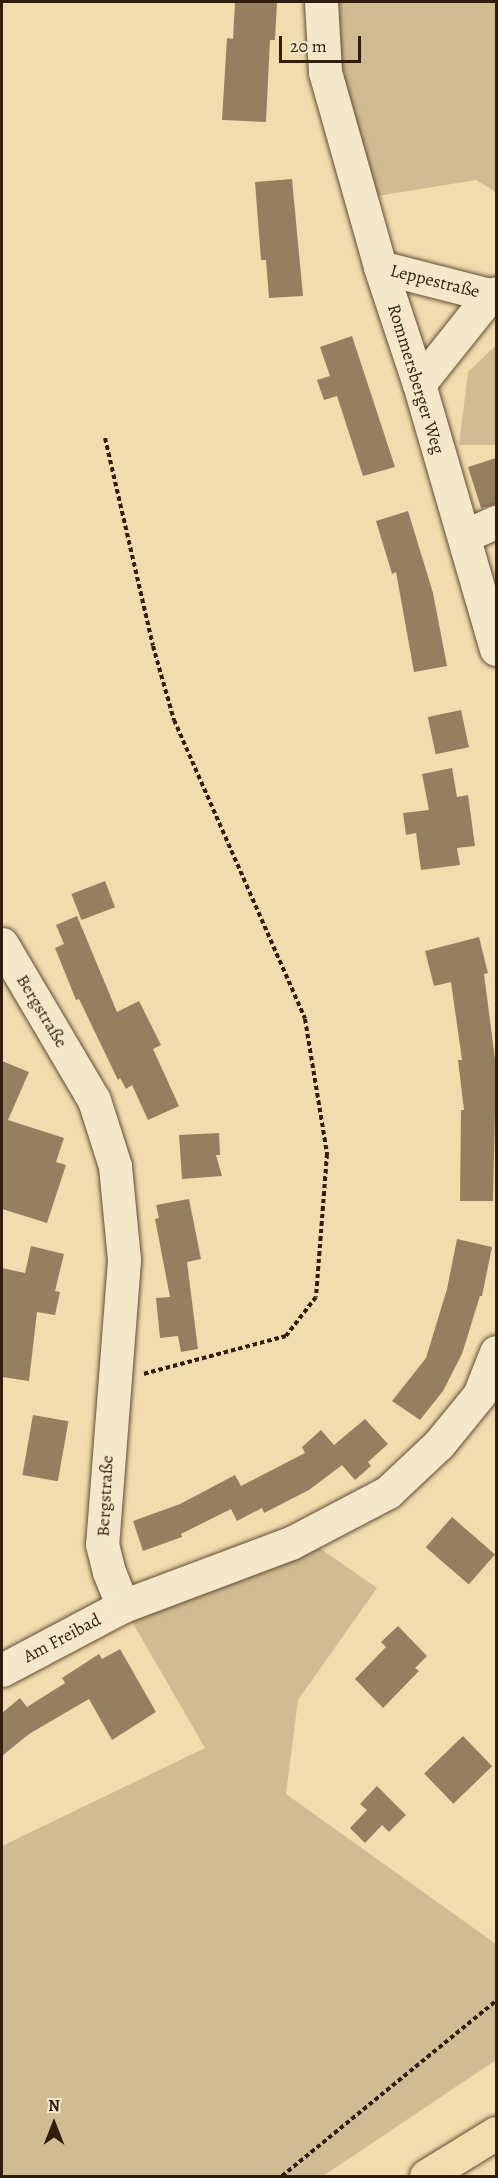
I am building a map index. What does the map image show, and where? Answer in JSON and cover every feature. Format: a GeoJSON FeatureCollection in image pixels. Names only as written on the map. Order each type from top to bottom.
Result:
{"type":"FeatureCollection","features":[{"type":"Feature","properties":{"kind":"main road"},"geometry":{"type":"LineString","coordinates":[[426,2176],[496,2133]]}},
{"type":"Feature","properties":{"kind":"street","name":"Rommersberger Weg"},"geometry":{"type":"LineString","coordinates":[[321,2],[325,72],[380,267],[419,384],[496,649]]}},
{"type":"Feature","properties":{"kind":"street","name":"Leppestraße"},"geometry":{"type":"LineString","coordinates":[[380,267],[493,294],[419,384]]}},
{"type":"Feature","properties":{"kind":"street"},"geometry":{"type":"LineString","coordinates":[[464,536],[496,522]]}},
{"type":"Feature","properties":{"kind":"street","name":"Bergstraße"},"geometry":{"type":"LineString","coordinates":[[2,944],[93,1100],[116,1166],[124,1260],[102,1544],[109,1572],[123,1606]]}},
{"type":"Feature","properties":{"kind":"street"},"geometry":{"type":"LineString","coordinates":[[123,1606],[291,1544],[388,1492],[439,1444],[479,1395],[496,1352]]}},
{"type":"Feature","properties":{"kind":"street","name":"Am Freibad"},"geometry":{"type":"LineString","coordinates":[[2,1670],[123,1606]]}},
{"type":"Feature","properties":{"kind":"path"},"geometry":{"type":"LineString","coordinates":[[105,438],[153,646],[174,720],[305,1019],[327,1154],[316,1298],[286,1336],[113,1380]]}},
{"type":"Feature","properties":{"kind":"path"},"geometry":{"type":"LineString","coordinates":[[282,2176],[496,2001]]}},
{"type":"Feature","properties":{"kind":"shaded area"},"geometry":{"type":"Polygon","coordinates":[[[330,2],[496,2],[496,192],[476,180],[365,198],[330,67],[330,2]]]}},
{"type":"Feature","properties":{"kind":"shaded area"},"geometry":{"type":"Polygon","coordinates":[[[496,345],[496,445],[459,445],[468,372],[496,345]]]}},
{"type":"Feature","properties":{"kind":"shaded area"},"geometry":{"type":"Polygon","coordinates":[[[304,1537],[377,1588],[298,1700],[286,1794],[496,1944],[496,2060],[323,2176],[2,2176],[2,1846],[205,1748],[123,1606],[304,1537]]]}},
{"type":"Feature","properties":{"kind":"building"},"geometry":{"type":"Polygon","coordinates":[[[235,2],[277,2],[275,40],[270,40],[266,122],[222,120],[227,38],[233,39],[235,2]]]}},
{"type":"Feature","properties":{"kind":"building"},"geometry":{"type":"Polygon","coordinates":[[[292,179],[303,296],[269,298],[266,260],[261,260],[255,182],[292,179]]]}},
{"type":"Feature","properties":{"kind":"building"},"geometry":{"type":"Polygon","coordinates":[[[352,336],[395,467],[363,476],[337,396],[324,400],[317,380],[330,376],[320,347],[352,336]]]}},
{"type":"Feature","properties":{"kind":"building"},"geometry":{"type":"Polygon","coordinates":[[[496,458],[496,504],[481,508],[468,467],[496,458]]]}},
{"type":"Feature","properties":{"kind":"building"},"geometry":{"type":"Polygon","coordinates":[[[408,511],[433,593],[447,666],[414,672],[396,572],[392,574],[376,521],[408,511]]]}},
{"type":"Feature","properties":{"kind":"building"},"geometry":{"type":"Polygon","coordinates":[[[461,710],[469,747],[436,754],[428,717],[461,710]]]}},
{"type":"Feature","properties":{"kind":"building"},"geometry":{"type":"Polygon","coordinates":[[[452,768],[457,797],[468,795],[475,846],[457,848],[460,865],[421,870],[416,833],[406,835],[403,813],[429,810],[422,774],[452,768]]]}},
{"type":"Feature","properties":{"kind":"building"},"geometry":{"type":"Polygon","coordinates":[[[105,881],[115,907],[81,920],[71,894],[105,881]]]}},
{"type":"Feature","properties":{"kind":"building"},"geometry":{"type":"Polygon","coordinates":[[[77,916],[117,1012],[139,1001],[161,1045],[153,1049],[179,1106],[148,1120],[132,1085],[126,1089],[120,1078],[118,1080],[79,999],[76,1000],[55,948],[64,944],[56,925],[77,916]]]}},
{"type":"Feature","properties":{"kind":"building"},"geometry":{"type":"Polygon","coordinates":[[[479,937],[488,973],[484,974],[496,1067],[493,1201],[460,1201],[461,1110],[464,1110],[458,1060],[462,1060],[451,982],[434,986],[425,951],[479,937]]]}},
{"type":"Feature","properties":{"kind":"building"},"geometry":{"type":"Polygon","coordinates":[[[2,1061],[29,1072],[8,1120],[64,1138],[56,1162],[66,1165],[47,1223],[2,1209],[2,1061]]]}},
{"type":"Feature","properties":{"kind":"building"},"geometry":{"type":"Polygon","coordinates":[[[219,1133],[220,1155],[216,1155],[222,1176],[182,1179],[179,1135],[219,1133]]]}},
{"type":"Feature","properties":{"kind":"building"},"geometry":{"type":"Polygon","coordinates":[[[189,1199],[201,1259],[187,1262],[198,1349],[181,1352],[178,1336],[160,1338],[156,1298],[170,1297],[155,1219],[159,1218],[156,1205],[189,1199]]]}},
{"type":"Feature","properties":{"kind":"building"},"geometry":{"type":"Polygon","coordinates":[[[457,1239],[492,1247],[482,1296],[480,1296],[462,1354],[443,1391],[420,1420],[392,1401],[426,1358],[447,1289],[457,1239]]]}},
{"type":"Feature","properties":{"kind":"building"},"geometry":{"type":"Polygon","coordinates":[[[31,1246],[64,1254],[55,1291],[60,1292],[55,1315],[37,1312],[29,1381],[2,1377],[2,1268],[25,1273],[31,1246]]]}},
{"type":"Feature","properties":{"kind":"building"},"geometry":{"type":"Polygon","coordinates":[[[33,1415],[68,1421],[58,1481],[22,1475],[33,1415]]]}},
{"type":"Feature","properties":{"kind":"building"},"geometry":{"type":"Polygon","coordinates":[[[365,1419],[388,1444],[368,1462],[371,1466],[355,1480],[342,1465],[309,1490],[264,1513],[262,1508],[237,1521],[231,1509],[181,1534],[182,1537],[143,1551],[133,1521],[180,1504],[235,1475],[241,1486],[305,1453],[302,1447],[321,1430],[334,1445],[365,1419]]]}},
{"type":"Feature","properties":{"kind":"building"},"geometry":{"type":"Polygon","coordinates":[[[452,1517],[495,1554],[469,1585],[426,1547],[452,1517]]]}},
{"type":"Feature","properties":{"kind":"building"},"geometry":{"type":"Polygon","coordinates":[[[398,1626],[427,1656],[415,1668],[419,1671],[383,1708],[355,1679],[386,1647],[381,1642],[398,1626]]]}},
{"type":"Feature","properties":{"kind":"building"},"geometry":{"type":"Polygon","coordinates":[[[120,1649],[156,1712],[112,1740],[89,1699],[29,1734],[2,1756],[2,1713],[20,1698],[27,1707],[65,1683],[62,1678],[99,1654],[102,1659],[120,1649]]]}},
{"type":"Feature","properties":{"kind":"building"},"geometry":{"type":"Polygon","coordinates":[[[463,1736],[492,1766],[453,1804],[424,1774],[463,1736]]]}},
{"type":"Feature","properties":{"kind":"building"},"geometry":{"type":"Polygon","coordinates":[[[377,1786],[406,1815],[389,1832],[382,1825],[365,1843],[350,1828],[367,1810],[360,1804],[377,1786]]]}}]}
